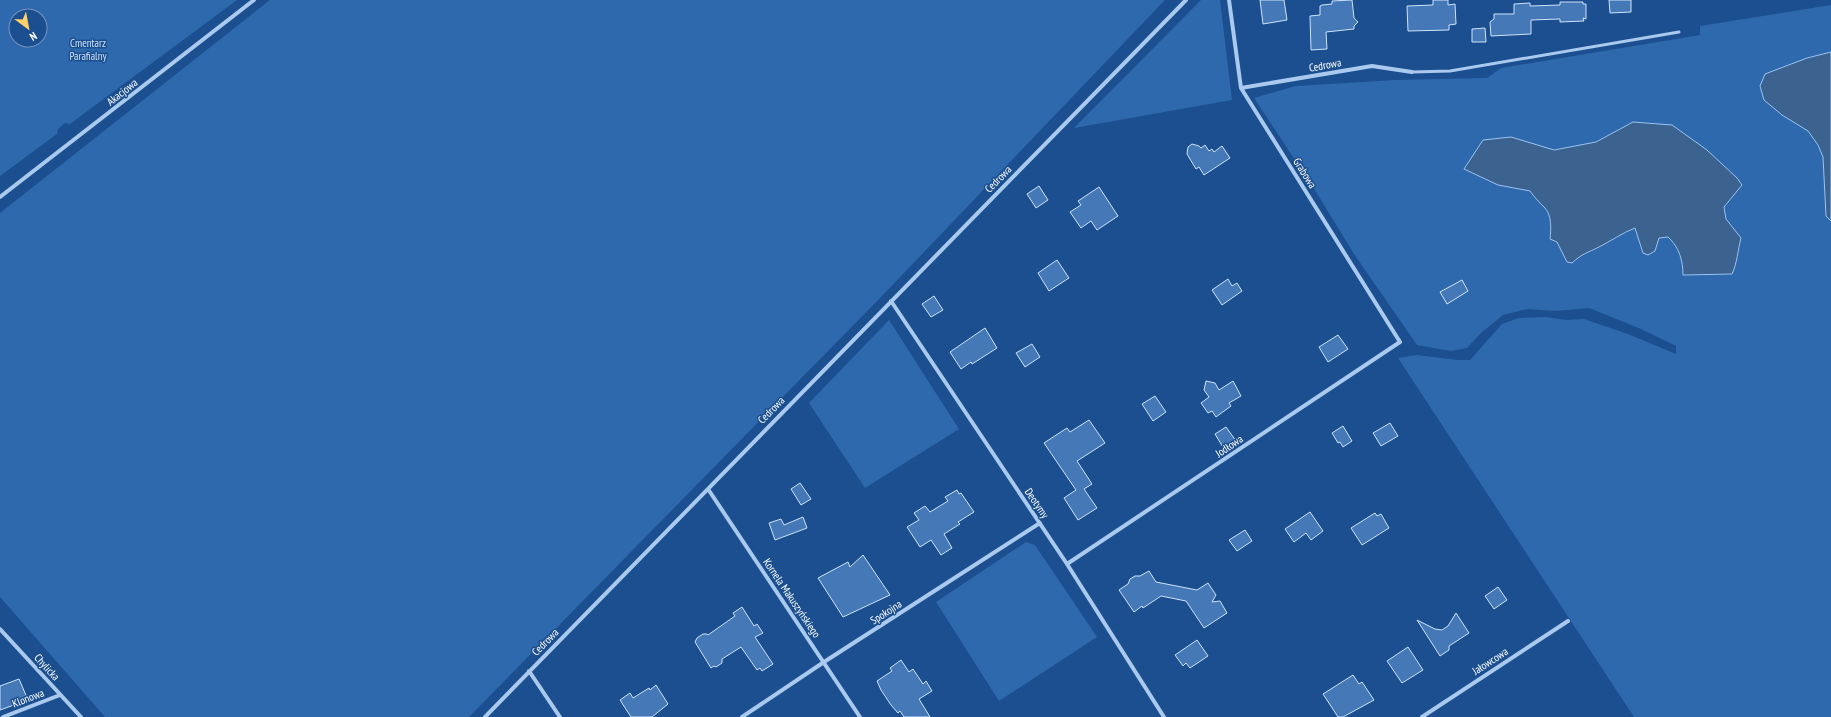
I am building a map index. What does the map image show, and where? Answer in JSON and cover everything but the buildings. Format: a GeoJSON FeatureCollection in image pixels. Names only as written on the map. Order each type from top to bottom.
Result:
{"type":"FeatureCollection","features":[{"type":"Feature","properties":{"kind":"street","name":"Akacjowa"},"geometry":{"type":"LineString","coordinates":[[0,196],[254,0]]}},
{"type":"Feature","properties":{"kind":"street","name":"Cedrowa"},"geometry":{"type":"LineString","coordinates":[[485,717],[873,318],[1186,0]]}},
{"type":"Feature","properties":{"kind":"street","name":"Grabowa"},"geometry":{"type":"LineString","coordinates":[[1229,0],[1241,88],[1400,342]]}},
{"type":"Feature","properties":{"kind":"street","name":"Cedrowa"},"geometry":{"type":"LineString","coordinates":[[1241,88],[1372,66],[1412,72]]}},
{"type":"Feature","properties":{"kind":"street","name":"Deotymy"},"geometry":{"type":"LineString","coordinates":[[891,301],[1067,564],[1164,717]]}},
{"type":"Feature","properties":{"kind":"street","name":"Jodłowa"},"geometry":{"type":"LineString","coordinates":[[1067,564],[1400,342]]}},
{"type":"Feature","properties":{"kind":"street","name":"Kornela Makuszyńskiego"},"geometry":{"type":"LineString","coordinates":[[708,489],[860,717]]}},
{"type":"Feature","properties":{"kind":"street","name":"Spokojna"},"geometry":{"type":"LineString","coordinates":[[742,717],[824,662],[1040,523]]}},
{"type":"Feature","properties":{"kind":"street","name":"Jałowcowa"},"geometry":{"type":"LineString","coordinates":[[1422,717],[1568,621]]}},
{"type":"Feature","properties":{"kind":"street","name":"Chylicka"},"geometry":{"type":"LineString","coordinates":[[0,629],[81,717]]}},
{"type":"Feature","properties":{"kind":"street"},"geometry":{"type":"LineString","coordinates":[[529,671],[560,717]]}},
{"type":"Feature","properties":{"kind":"street","name":"Klonowa"},"geometry":{"type":"LineString","coordinates":[[3,717],[60,695]]}},
{"type":"Feature","properties":{"kind":"lane"},"geometry":{"type":"LineString","coordinates":[[1412,72],[1450,71],[1679,32]]}},
{"type":"Feature","properties":{"kind":"green space","name":"Cmentarz Parafialny"},"geometry":{"type":"Polygon","coordinates":[[[0,0],[237,0],[70,124],[65,123],[58,129],[57,134],[0,176],[0,0]]]}},
{"type":"Feature","properties":{"kind":"green space"},"geometry":{"type":"Polygon","coordinates":[[[270,0],[1165,0],[882,296],[469,717],[105,717],[0,597],[0,213],[270,0]]]}},
{"type":"Feature","properties":{"kind":"green space"},"geometry":{"type":"Polygon","coordinates":[[[1201,0],[1220,0],[1232,100],[1074,128],[1201,0]]]}},
{"type":"Feature","properties":{"kind":"green space"},"geometry":{"type":"Polygon","coordinates":[[[1831,5],[1831,52],[1807,58],[1808,131],[1818,145],[1823,157],[1826,216],[1831,221],[1831,717],[1634,717],[1398,358],[1417,355],[1470,360],[1502,324],[1519,318],[1546,317],[1566,320],[1584,319],[1628,334],[1676,354],[1676,346],[1641,329],[1589,308],[1556,311],[1527,309],[1503,315],[1481,333],[1467,348],[1451,351],[1417,345],[1354,254],[1313,187],[1254,98],[1296,86],[1395,80],[1487,78],[1501,68],[1700,35],[1700,26],[1831,5]],[[1633,122],[1596,142],[1553,150],[1511,137],[1483,140],[1465,169],[1498,185],[1530,191],[1547,211],[1551,231],[1550,238],[1557,242],[1567,262],[1572,263],[1582,255],[1635,227],[1639,236],[1640,246],[1659,238],[1668,237],[1672,241],[1680,254],[1683,275],[1732,274],[1741,238],[1726,219],[1724,207],[1741,185],[1737,178],[1707,150],[1633,122]]]}},
{"type":"Feature","properties":{"kind":"green space"},"geometry":{"type":"Polygon","coordinates":[[[889,320],[959,429],[865,488],[809,403],[889,320]]]}},
{"type":"Feature","properties":{"kind":"green space"},"geometry":{"type":"Polygon","coordinates":[[[1026,542],[1035,545],[1097,637],[999,701],[936,602],[1026,542]]]}},
{"type":"Feature","properties":{"kind":"shaded area"},"geometry":{"type":"Polygon","coordinates":[[[1831,52],[1831,221],[1826,216],[1823,157],[1818,145],[1808,131],[1782,115],[1764,100],[1760,86],[1765,74],[1807,58],[1831,52]]]}},
{"type":"Feature","properties":{"kind":"shaded area"},"geometry":{"type":"Polygon","coordinates":[[[1633,122],[1672,125],[1707,150],[1737,178],[1742,185],[1724,207],[1726,219],[1741,238],[1732,274],[1683,275],[1680,254],[1678,249],[1668,237],[1659,238],[1655,251],[1648,255],[1643,253],[1635,228],[1579,257],[1572,263],[1567,262],[1557,242],[1550,239],[1551,231],[1547,211],[1530,191],[1498,185],[1464,169],[1483,140],[1511,137],[1554,150],[1596,142],[1633,122]]]}}]}
